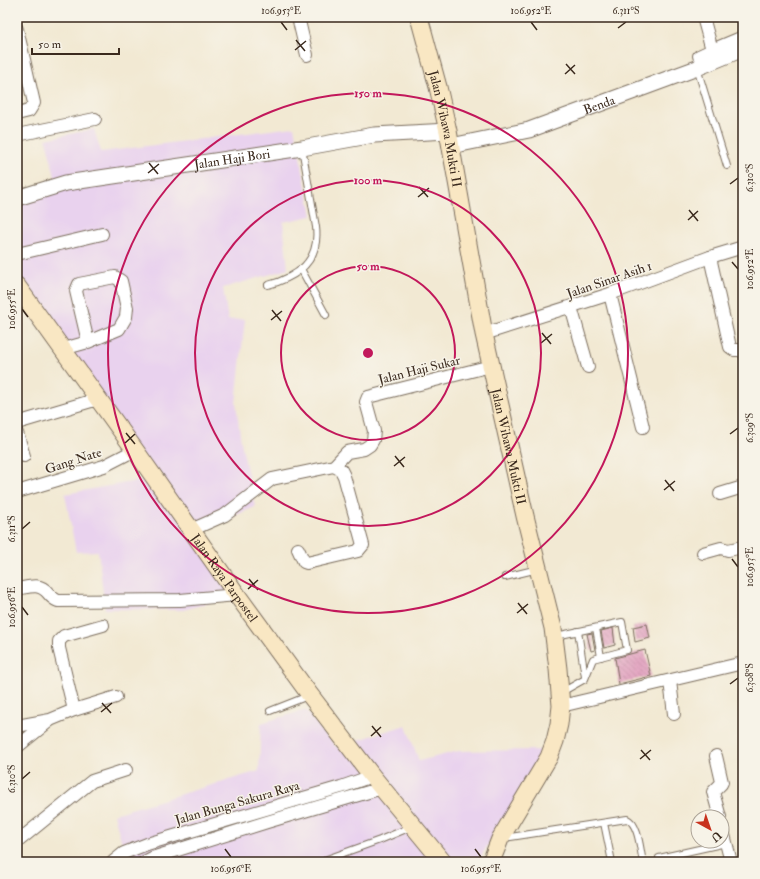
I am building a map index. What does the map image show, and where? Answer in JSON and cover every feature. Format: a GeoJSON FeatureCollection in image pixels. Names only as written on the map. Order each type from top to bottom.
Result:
{"type":"FeatureCollection","features":[{"type":"Feature","properties":{"kind":"main road","name":"Jalan Wibawa Mukti II"},"geometry":{"type":"LineString","coordinates":[[419,17],[450,139],[484,334],[554,636],[560,699],[559,724],[549,757],[500,839],[491,862]]}},
{"type":"Feature","properties":{"kind":"main road","name":"Jalan Raya Parpostel"},"geometry":{"type":"LineString","coordinates":[[17,286],[135,450],[236,595],[377,782],[443,862]]}},
{"type":"Feature","properties":{"kind":"street"},"geometry":{"type":"LineString","coordinates":[[298,17],[307,54]]}},
{"type":"Feature","properties":{"kind":"street"},"geometry":{"type":"LineString","coordinates":[[704,17],[712,50]]}},
{"type":"Feature","properties":{"kind":"street"},"geometry":{"type":"LineString","coordinates":[[17,29],[34,103],[29,111],[17,114]]}},
{"type":"Feature","properties":{"kind":"street"},"geometry":{"type":"LineString","coordinates":[[698,62],[712,50],[743,37]]}},
{"type":"Feature","properties":{"kind":"street","name":"Benda"},"geometry":{"type":"LineString","coordinates":[[450,139],[529,130],[698,62],[743,49]]}},
{"type":"Feature","properties":{"kind":"street"},"geometry":{"type":"LineString","coordinates":[[17,135],[95,119]]}},
{"type":"Feature","properties":{"kind":"street","name":"Jalan Haji Bori"},"geometry":{"type":"LineString","coordinates":[[18,194],[66,184],[302,148],[374,135],[450,139]]}},
{"type":"Feature","properties":{"kind":"street"},"geometry":{"type":"LineString","coordinates":[[17,254],[102,234]]}},
{"type":"Feature","properties":{"kind":"street","name":"Jalan Sinar Asih 1"},"geometry":{"type":"LineString","coordinates":[[484,334],[610,294],[710,257],[743,248]]}},
{"type":"Feature","properties":{"kind":"street"},"geometry":{"type":"LineString","coordinates":[[710,257],[730,347],[734,350],[740,350],[743,352]]}},
{"type":"Feature","properties":{"kind":"street"},"geometry":{"type":"LineString","coordinates":[[63,349],[88,342],[119,329],[126,317],[127,308],[121,281],[115,277],[79,284],[76,291],[88,342]]}},
{"type":"Feature","properties":{"kind":"street"},"geometry":{"type":"LineString","coordinates":[[610,294],[643,427]]}},
{"type":"Feature","properties":{"kind":"street"},"geometry":{"type":"LineString","coordinates":[[571,307],[588,367]]}},
{"type":"Feature","properties":{"kind":"street","name":"Jalan Haji Sukar"},"geometry":{"type":"LineString","coordinates":[[334,466],[347,452],[364,449],[370,445],[373,440],[374,431],[366,402],[368,397],[491,366]]}},
{"type":"Feature","properties":{"kind":"street"},"geometry":{"type":"LineString","coordinates":[[17,423],[98,399]]}},
{"type":"Feature","properties":{"kind":"street"},"geometry":{"type":"LineString","coordinates":[[17,433],[24,456]]}},
{"type":"Feature","properties":{"kind":"street","name":"Gang Nate"},"geometry":{"type":"LineString","coordinates":[[17,492],[104,466],[135,450]]}},
{"type":"Feature","properties":{"kind":"street"},"geometry":{"type":"LineString","coordinates":[[191,530],[224,515],[272,479],[334,466],[341,470],[344,476],[363,545],[358,551],[307,563],[302,560],[298,549]]}},
{"type":"Feature","properties":{"kind":"street"},"geometry":{"type":"LineString","coordinates":[[720,494],[743,487]]}},
{"type":"Feature","properties":{"kind":"street"},"geometry":{"type":"LineString","coordinates":[[703,553],[721,548],[728,550],[743,547]]}},
{"type":"Feature","properties":{"kind":"street"},"geometry":{"type":"LineString","coordinates":[[17,589],[40,586],[44,588],[54,600],[58,601],[180,600],[236,595]]}},
{"type":"Feature","properties":{"kind":"street"},"geometry":{"type":"LineString","coordinates":[[74,710],[59,648],[60,641],[64,636],[103,625]]}},
{"type":"Feature","properties":{"kind":"street"},"geometry":{"type":"LineString","coordinates":[[560,699],[670,681],[743,663]]}},
{"type":"Feature","properties":{"kind":"street"},"geometry":{"type":"LineString","coordinates":[[670,681],[674,714]]}},
{"type":"Feature","properties":{"kind":"street"},"geometry":{"type":"LineString","coordinates":[[17,726],[50,720],[74,710],[116,697]]}},
{"type":"Feature","properties":{"kind":"street"},"geometry":{"type":"LineString","coordinates":[[17,747],[50,720]]}},
{"type":"Feature","properties":{"kind":"street"},"geometry":{"type":"LineString","coordinates":[[716,756],[722,782],[713,792],[718,809]]}},
{"type":"Feature","properties":{"kind":"street"},"geometry":{"type":"LineString","coordinates":[[17,842],[92,782],[126,770]]}},
{"type":"Feature","properties":{"kind":"street"},"geometry":{"type":"LineString","coordinates":[[147,844],[148,860],[267,822],[377,782]]}},
{"type":"Feature","properties":{"kind":"street","name":"Jalan Bunga Sakura Raya"},"geometry":{"type":"LineString","coordinates":[[113,862],[124,853],[147,844],[262,809],[377,782]]}},
{"type":"Feature","properties":{"kind":"street"},"geometry":{"type":"LineString","coordinates":[[262,809],[267,822]]}},
{"type":"Feature","properties":{"kind":"street"},"geometry":{"type":"LineString","coordinates":[[728,849],[731,862]]}},
{"type":"Feature","properties":{"kind":"lane"},"geometry":{"type":"LineString","coordinates":[[698,62],[727,166]]}},
{"type":"Feature","properties":{"kind":"lane"},"geometry":{"type":"LineString","coordinates":[[268,285],[293,276],[314,253],[317,238],[302,148]]}},
{"type":"Feature","properties":{"kind":"lane"},"geometry":{"type":"LineString","coordinates":[[301,269],[326,315]]}},
{"type":"Feature","properties":{"kind":"lane"},"geometry":{"type":"LineString","coordinates":[[505,577],[538,569]]}},
{"type":"Feature","properties":{"kind":"lane"},"geometry":{"type":"LineString","coordinates":[[554,636],[622,622],[627,650],[593,659],[585,679],[560,699]]}},
{"type":"Feature","properties":{"kind":"lane"},"geometry":{"type":"LineString","coordinates":[[596,628],[601,657]]}},
{"type":"Feature","properties":{"kind":"lane"},"geometry":{"type":"LineString","coordinates":[[578,631],[585,679]]}},
{"type":"Feature","properties":{"kind":"lane"},"geometry":{"type":"LineString","coordinates":[[270,712],[310,695]]}},
{"type":"Feature","properties":{"kind":"lane"},"geometry":{"type":"LineString","coordinates":[[500,839],[627,819],[632,821],[636,827],[643,862]]}},
{"type":"Feature","properties":{"kind":"lane"},"geometry":{"type":"LineString","coordinates":[[604,823],[612,862]]}},
{"type":"Feature","properties":{"kind":"lane"},"geometry":{"type":"LineString","coordinates":[[327,858],[380,840],[413,826]]}},
{"type":"Feature","properties":{"kind":"lane"},"geometry":{"type":"LineString","coordinates":[[658,858],[699,849]]}},
{"type":"Feature","properties":{"kind":"shaded area"},"geometry":{"type":"Polygon","coordinates":[[[294,127],[312,216],[283,222],[288,269],[223,288],[228,320],[245,319],[236,403],[241,442],[255,507],[189,535],[234,596],[183,610],[105,609],[98,551],[76,552],[65,494],[153,478],[17,282],[17,200],[57,185],[46,139],[94,129],[101,152],[294,127]]]}},
{"type":"Feature","properties":{"kind":"shaded area"},"geometry":{"type":"Polygon","coordinates":[[[306,710],[336,747],[406,725],[419,761],[459,751],[548,750],[483,853],[480,862],[127,862],[114,814],[259,771],[261,723],[306,710]]]}},
{"type":"Feature","properties":{"kind":"building"},"geometry":{"type":"Polygon","coordinates":[[[647,624],[650,638],[635,642],[633,627],[647,624]]]}},
{"type":"Feature","properties":{"kind":"building"},"geometry":{"type":"Polygon","coordinates":[[[613,628],[615,645],[604,648],[601,631],[613,628]]]}},
{"type":"Feature","properties":{"kind":"building"},"geometry":{"type":"Polygon","coordinates":[[[592,633],[595,650],[591,651],[587,634],[592,633]]]}},
{"type":"Feature","properties":{"kind":"building"},"geometry":{"type":"Polygon","coordinates":[[[645,650],[651,676],[619,684],[615,658],[645,650]]]}}]}
